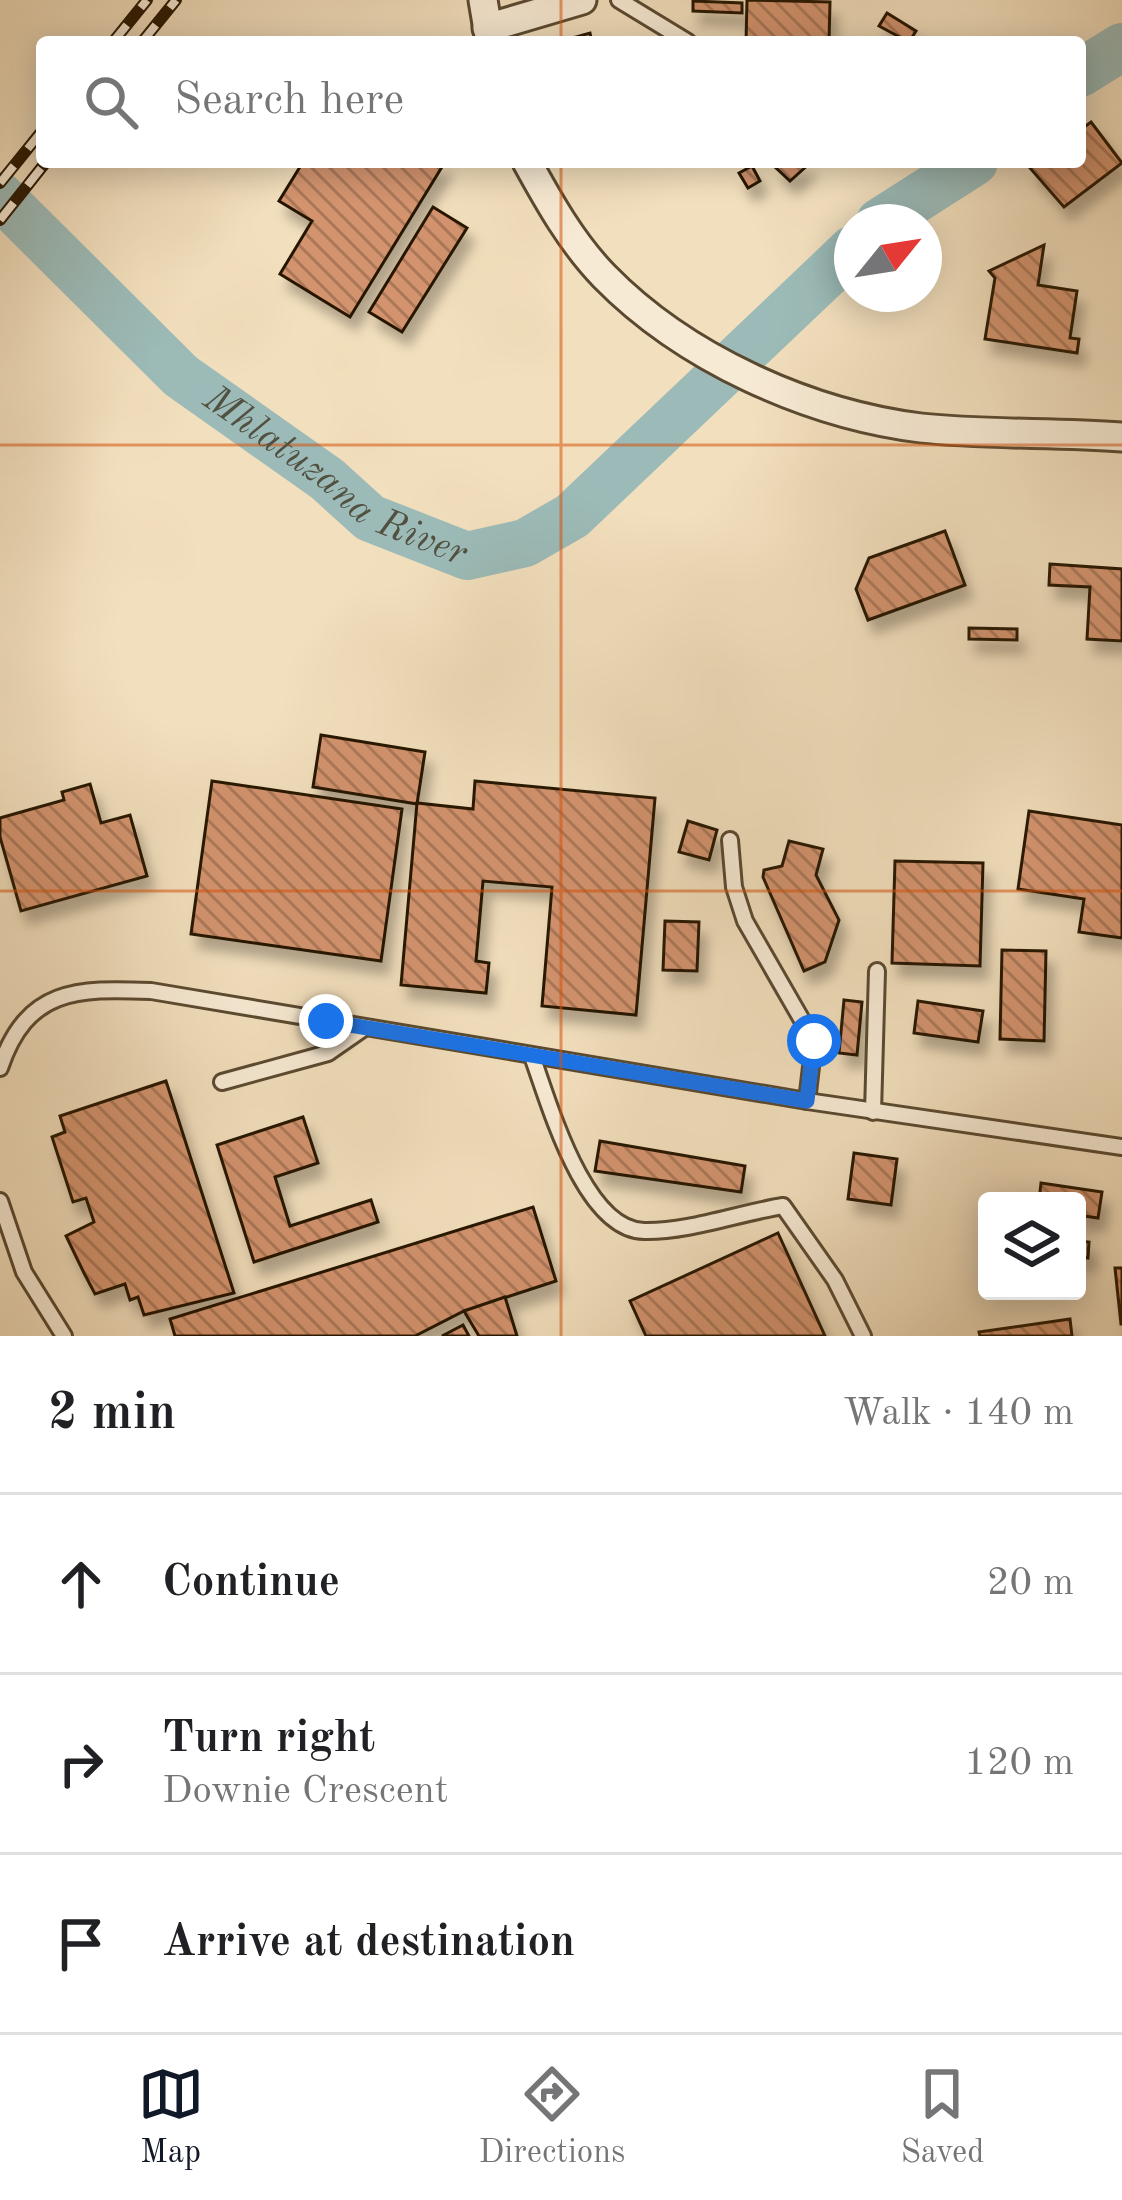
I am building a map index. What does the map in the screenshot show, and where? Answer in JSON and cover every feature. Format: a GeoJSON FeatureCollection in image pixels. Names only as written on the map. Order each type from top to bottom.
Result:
{"type":"FeatureCollection","features":[{"type":"Feature","properties":{"kind":"street"},"geometry":{"type":"LineString","coordinates":[[487,23],[582,0]]}},
{"type":"Feature","properties":{"kind":"street"},"geometry":{"type":"LineString","coordinates":[[531,168],[584,253],[637,303],[687,340],[779,390],[921,428],[1122,437]]}},
{"type":"Feature","properties":{"kind":"lane"},"geometry":{"type":"LineString","coordinates":[[619,0],[678,36]]}},
{"type":"Feature","properties":{"kind":"lane"},"geometry":{"type":"LineString","coordinates":[[730,839],[734,886],[745,921],[814,1041],[807,1101]]}},
{"type":"Feature","properties":{"kind":"lane"},"geometry":{"type":"LineString","coordinates":[[873,1112],[877,970]]}},
{"type":"Feature","properties":{"kind":"lane"},"geometry":{"type":"LineString","coordinates":[[0,1068],[17,1027],[52,998],[91,988],[152,992],[873,1112],[1122,1147]]}},
{"type":"Feature","properties":{"kind":"lane"},"geometry":{"type":"LineString","coordinates":[[222,1082],[328,1053],[364,1028]]}},
{"type":"Feature","properties":{"kind":"lane"},"geometry":{"type":"LineString","coordinates":[[532,1056],[566,1147],[592,1196],[614,1221],[641,1232],[783,1205],[835,1280],[863,1336]]}},
{"type":"Feature","properties":{"kind":"lane"},"geometry":{"type":"LineString","coordinates":[[0,1201],[24,1272],[64,1336]]}},
{"type":"Feature","properties":{"kind":"building"},"geometry":{"type":"Polygon","coordinates":[[[747,0],[830,2],[829,36],[746,36],[747,0]]]}},
{"type":"Feature","properties":{"kind":"building"},"geometry":{"type":"Polygon","coordinates":[[[693,1],[742,3],[742,13],[693,11],[693,1]]]}},
{"type":"Feature","properties":{"kind":"building"},"geometry":{"type":"Polygon","coordinates":[[[887,13],[916,31],[913,36],[898,36],[879,26],[887,13]]]}},
{"type":"Feature","properties":{"kind":"building"},"geometry":{"type":"Polygon","coordinates":[[[1091,122],[1122,163],[1064,207],[1030,168],[1086,168],[1086,126],[1091,122]]]}},
{"type":"Feature","properties":{"kind":"building"},"geometry":{"type":"Polygon","coordinates":[[[299,168],[441,168],[350,317],[280,274],[312,221],[279,201],[299,168]]]}},
{"type":"Feature","properties":{"kind":"building"},"geometry":{"type":"Polygon","coordinates":[[[753,168],[760,181],[748,188],[739,173],[753,168]]]}},
{"type":"Feature","properties":{"kind":"building"},"geometry":{"type":"Polygon","coordinates":[[[776,168],[805,168],[790,181],[776,168]]]}},
{"type":"Feature","properties":{"kind":"building"},"geometry":{"type":"Polygon","coordinates":[[[433,207],[467,228],[402,332],[369,312],[433,207]]]}},
{"type":"Feature","properties":{"kind":"building"},"geometry":{"type":"Polygon","coordinates":[[[1044,245],[1038,285],[1077,291],[1070,338],[1079,339],[1077,353],[985,339],[995,278],[989,271],[1044,245]]]}},
{"type":"Feature","properties":{"kind":"building"},"geometry":{"type":"Polygon","coordinates":[[[945,531],[965,585],[868,620],[856,589],[869,558],[945,531]]]}},
{"type":"Feature","properties":{"kind":"building"},"geometry":{"type":"Polygon","coordinates":[[[1050,564],[1122,569],[1122,641],[1087,639],[1090,587],[1049,585],[1050,564]]]}},
{"type":"Feature","properties":{"kind":"building"},"geometry":{"type":"Polygon","coordinates":[[[969,628],[1017,629],[1017,640],[969,639],[969,628]]]}},
{"type":"Feature","properties":{"kind":"building"},"geometry":{"type":"Polygon","coordinates":[[[321,735],[425,752],[417,804],[313,787],[321,735]]]}},
{"type":"Feature","properties":{"kind":"building"},"geometry":{"type":"Polygon","coordinates":[[[212,781],[402,809],[381,961],[191,934],[212,781]]]}},
{"type":"Feature","properties":{"kind":"building"},"geometry":{"type":"Polygon","coordinates":[[[475,781],[655,798],[636,1015],[542,1006],[552,887],[483,881],[476,961],[489,963],[486,993],[401,985],[417,803],[473,809],[475,781]]]}},
{"type":"Feature","properties":{"kind":"building"},"geometry":{"type":"Polygon","coordinates":[[[90,784],[101,823],[130,815],[147,876],[21,911],[0,837],[0,818],[64,800],[62,792],[90,784]]]}},
{"type":"Feature","properties":{"kind":"building"},"geometry":{"type":"Polygon","coordinates":[[[1029,811],[1122,825],[1122,938],[1079,932],[1084,899],[1018,889],[1029,811]]]}},
{"type":"Feature","properties":{"kind":"building"},"geometry":{"type":"Polygon","coordinates":[[[688,821],[717,830],[709,860],[679,852],[688,821]]]}},
{"type":"Feature","properties":{"kind":"building"},"geometry":{"type":"Polygon","coordinates":[[[789,841],[823,849],[816,875],[839,920],[825,962],[804,971],[763,877],[764,870],[782,866],[789,841]]]}},
{"type":"Feature","properties":{"kind":"building"},"geometry":{"type":"Polygon","coordinates":[[[895,861],[983,863],[980,966],[892,963],[895,861]]]}},
{"type":"Feature","properties":{"kind":"building"},"geometry":{"type":"Polygon","coordinates":[[[665,921],[699,922],[697,971],[663,970],[665,921]]]}},
{"type":"Feature","properties":{"kind":"building"},"geometry":{"type":"Polygon","coordinates":[[[1002,950],[1046,951],[1044,1041],[1000,1039],[1002,950]]]}},
{"type":"Feature","properties":{"kind":"building"},"geometry":{"type":"Polygon","coordinates":[[[844,1000],[862,1002],[857,1055],[839,1053],[844,1000]]]}},
{"type":"Feature","properties":{"kind":"building"},"geometry":{"type":"Polygon","coordinates":[[[918,1001],[983,1011],[978,1042],[914,1033],[918,1001]]]}},
{"type":"Feature","properties":{"kind":"building"},"geometry":{"type":"Polygon","coordinates":[[[166,1081],[234,1293],[144,1315],[138,1297],[130,1300],[125,1284],[95,1294],[84,1273],[66,1236],[94,1222],[86,1198],[73,1202],[52,1137],[65,1132],[60,1116],[166,1081]]]}},
{"type":"Feature","properties":{"kind":"building"},"geometry":{"type":"Polygon","coordinates":[[[303,1117],[318,1163],[275,1177],[290,1226],[371,1200],[378,1222],[254,1262],[217,1145],[303,1117]]]}},
{"type":"Feature","properties":{"kind":"building"},"geometry":{"type":"Polygon","coordinates":[[[600,1141],[745,1166],[741,1192],[595,1171],[600,1141]]]}},
{"type":"Feature","properties":{"kind":"building"},"geometry":{"type":"Polygon","coordinates":[[[854,1153],[897,1159],[891,1205],[848,1199],[854,1153]]]}},
{"type":"Feature","properties":{"kind":"building"},"geometry":{"type":"Polygon","coordinates":[[[1041,1183],[1102,1192],[1098,1218],[1086,1216],[1086,1192],[1040,1192],[1041,1183]]]}},
{"type":"Feature","properties":{"kind":"building"},"geometry":{"type":"Polygon","coordinates":[[[533,1207],[556,1281],[464,1311],[415,1336],[175,1336],[170,1319],[533,1207]]]}},
{"type":"Feature","properties":{"kind":"building"},"geometry":{"type":"Polygon","coordinates":[[[778,1233],[825,1336],[646,1336],[630,1301],[778,1233]]]}},
{"type":"Feature","properties":{"kind":"building"},"geometry":{"type":"Polygon","coordinates":[[[1115,1268],[1122,1268],[1122,1324],[1121,1324],[1115,1268]]]}},
{"type":"Feature","properties":{"kind":"building"},"geometry":{"type":"Polygon","coordinates":[[[505,1297],[517,1336],[479,1336],[464,1311],[505,1297]]]}},
{"type":"Feature","properties":{"kind":"building"},"geometry":{"type":"Polygon","coordinates":[[[1070,1319],[1072,1336],[980,1336],[979,1332],[1070,1319]]]}},
{"type":"Feature","properties":{"kind":"building"},"geometry":{"type":"Polygon","coordinates":[[[463,1325],[469,1336],[442,1336],[463,1325]]]}},
{"type":"Feature","properties":{"kind":"waterway","name":"Mhlatuzana River"},"geometry":{"type":"LineString","coordinates":[[1086,69],[1122,47]]}},
{"type":"Feature","properties":{"kind":"waterway","name":"Mhlatuzana River"},"geometry":{"type":"LineString","coordinates":[[908,204],[965,168]]}},
{"type":"Feature","properties":{"kind":"waterway","name":"Mhlatuzana River"},"geometry":{"type":"LineString","coordinates":[[0,196],[181,376],[327,479],[370,518],[467,556],[525,543],[572,516],[834,267]]}},
{"type":"Feature","properties":{"kind":"railway"},"geometry":{"type":"LineString","coordinates":[[118,36],[147,0]]}},
{"type":"Feature","properties":{"kind":"railway"},"geometry":{"type":"LineString","coordinates":[[147,36],[176,0]]}},
{"type":"Feature","properties":{"kind":"railway"},"geometry":{"type":"LineString","coordinates":[[0,183],[36,138]]}},
{"type":"Feature","properties":{"kind":"railway"},"geometry":{"type":"LineString","coordinates":[[0,220],[41,168]]}},
{"type":"Feature","properties":{"kind":"route"},"geometry":{"type":"LineString","coordinates":[[326,1021],[807,1101],[814,1041]]}}]}
